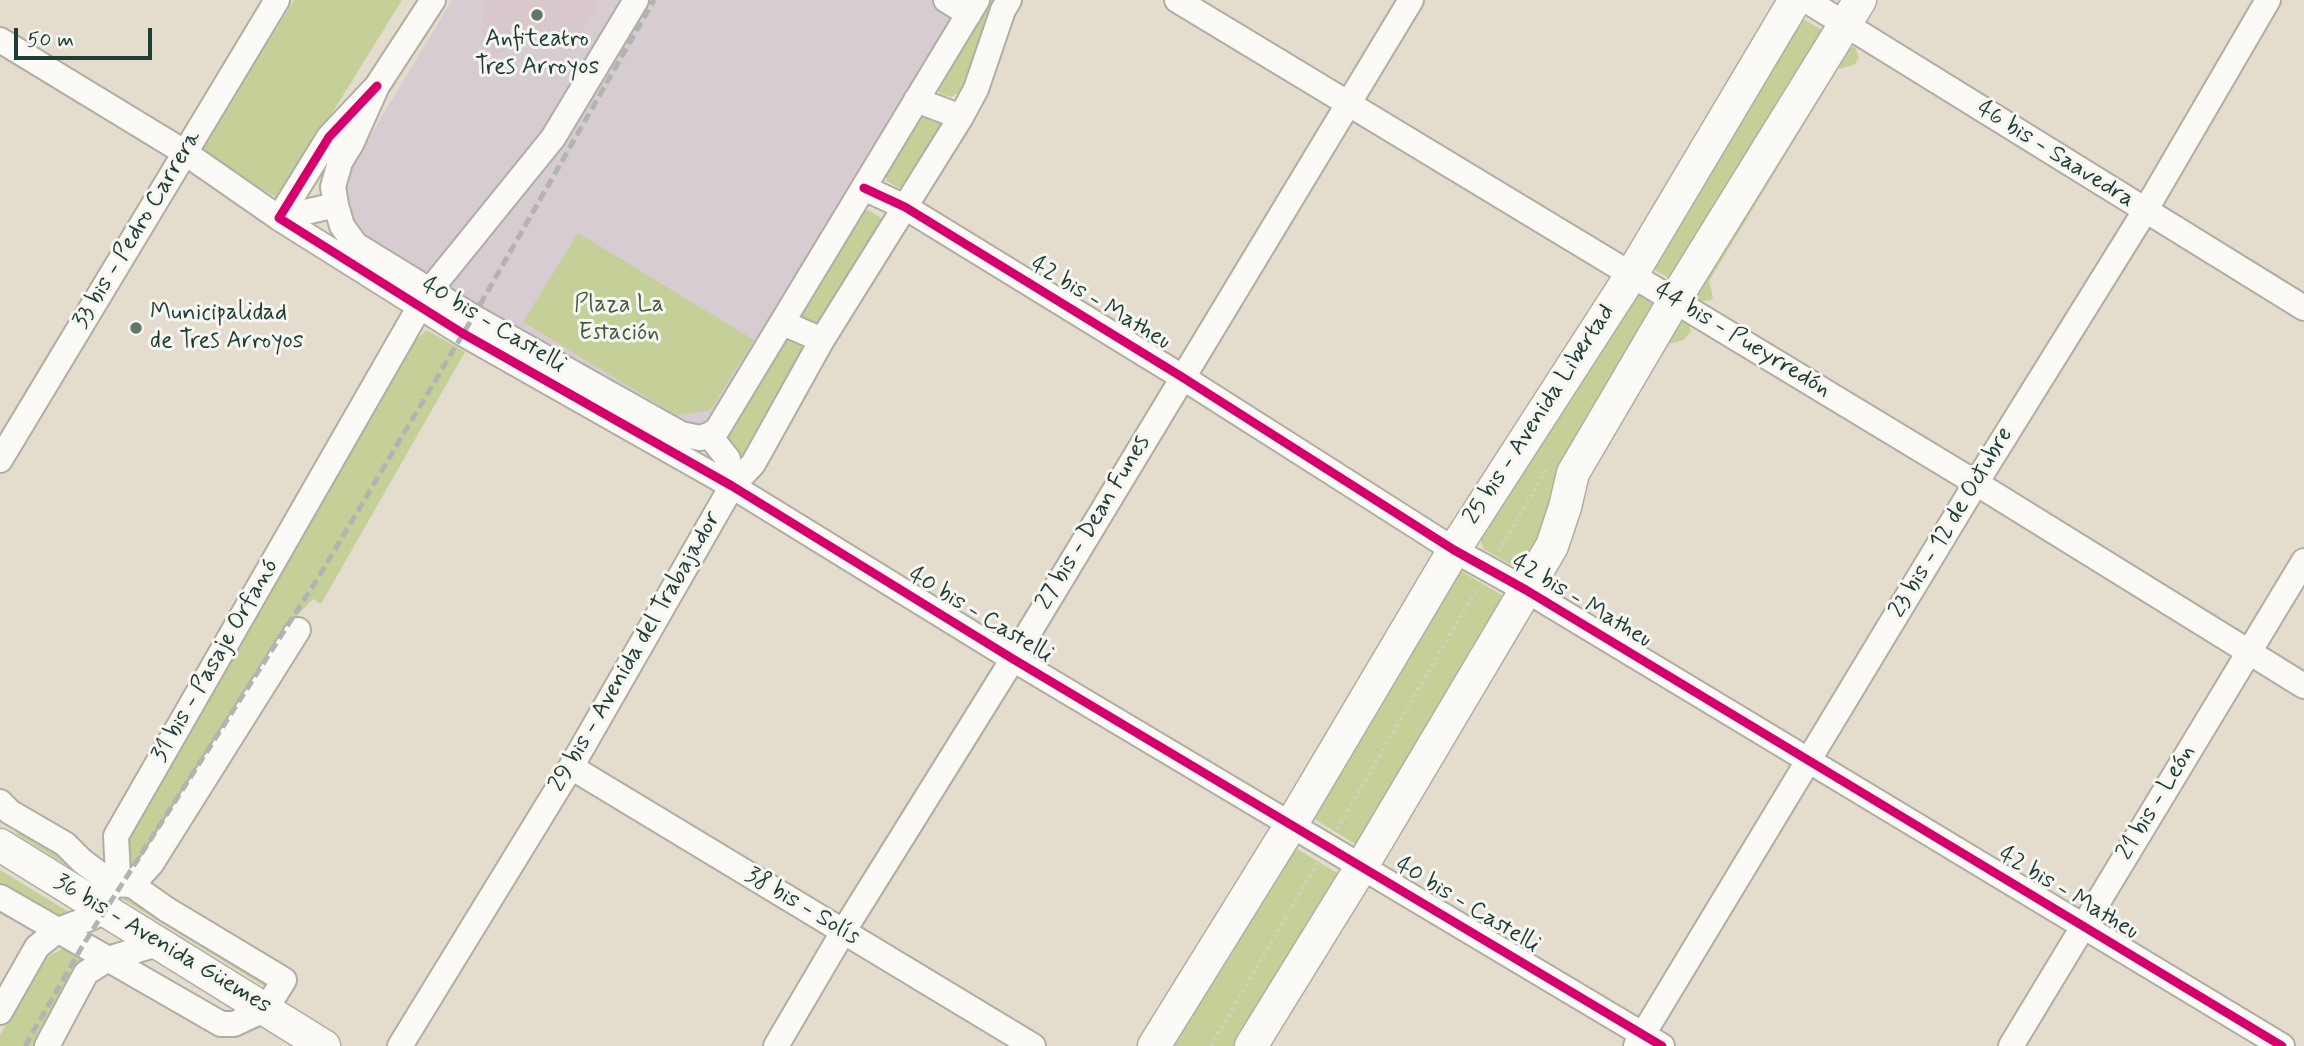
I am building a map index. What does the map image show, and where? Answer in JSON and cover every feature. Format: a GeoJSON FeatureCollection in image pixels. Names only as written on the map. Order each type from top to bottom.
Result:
{"type":"FeatureCollection","features":[{"type":"Feature","properties":{"kind":"main road","name":"25 bis - Avenida Libertad"},"geometry":{"type":"LineString","coordinates":[[1154,1046],[1291,825],[1454,550],[1809,2]]}},
{"type":"Feature","properties":{"kind":"main road"},"geometry":{"type":"LineString","coordinates":[[1251,1046],[1362,866],[1552,546],[1566,507],[1573,473],[1674,301],[1852,12]]}},
{"type":"Feature","properties":{"kind":"main road","name":"36 bis - Avenida Güemes"},"geometry":{"type":"LineString","coordinates":[[0,845],[109,899],[158,944],[324,1046]]}},
{"type":"Feature","properties":{"kind":"street","name":"33 bis - Pedro Carrera"},"geometry":{"type":"LineString","coordinates":[[0,460],[8,427],[184,152],[277,0]]}},
{"type":"Feature","properties":{"kind":"street"},"geometry":{"type":"LineString","coordinates":[[279,218],[336,205],[333,187],[340,162],[377,86],[433,0]]}},
{"type":"Feature","properties":{"kind":"street","name":"31 bis - Pasaje Orfanó"},"geometry":{"type":"LineString","coordinates":[[116,836],[425,298],[553,138],[636,0]]}},
{"type":"Feature","properties":{"kind":"street"},"geometry":{"type":"LineString","coordinates":[[732,486],[728,459],[709,435],[717,430],[783,323],[973,7],[946,0]]}},
{"type":"Feature","properties":{"kind":"street","name":"29 bis - Avenida del Trabajador"},"geometry":{"type":"LineString","coordinates":[[400,1046],[571,767],[732,486],[752,464],[822,340],[961,117],[976,89],[1003,10],[1009,0]]}},
{"type":"Feature","properties":{"kind":"street","name":"44 bis - Pueyrredón"},"geometry":{"type":"LineString","coordinates":[[1177,0],[1976,483],[2304,687]]}},
{"type":"Feature","properties":{"kind":"street","name":"27 bis - Dean Funes"},"geometry":{"type":"LineString","coordinates":[[776,1046],[1411,0]]}},
{"type":"Feature","properties":{"kind":"street","name":"23 bis - 12 de Octubre"},"geometry":{"type":"LineString","coordinates":[[1647,1042],[1808,761],[2145,211],[2268,0]]}},
{"type":"Feature","properties":{"kind":"street","name":"46 bis - Saavedra"},"geometry":{"type":"LineString","coordinates":[[1809,2],[1852,12],[2145,211],[2304,308]]}},
{"type":"Feature","properties":{"kind":"street","name":"40 bis - Castelli"},"geometry":{"type":"LineString","coordinates":[[0,40],[184,152],[279,218],[425,298],[531,361],[1013,659],[1362,866],[1647,1042]]}},
{"type":"Feature","properties":{"kind":"street"},"geometry":{"type":"LineString","coordinates":[[279,218],[329,137],[377,86]]}},
{"type":"Feature","properties":{"kind":"street"},"geometry":{"type":"LineString","coordinates":[[916,100],[961,117]]}},
{"type":"Feature","properties":{"kind":"street","name":"42 bis - Matheu"},"geometry":{"type":"LineString","coordinates":[[864,188],[905,207],[1182,377],[1454,550],[1526,590],[2282,1046]]}},
{"type":"Feature","properties":{"kind":"street","name":"40 bis - Castelli"},"geometry":{"type":"LineString","coordinates":[[336,205],[342,226],[356,245],[425,298]]}},
{"type":"Feature","properties":{"kind":"street"},"geometry":{"type":"LineString","coordinates":[[783,323],[822,340]]}},
{"type":"Feature","properties":{"kind":"street","name":"40 bis - Castelli"},"geometry":{"type":"LineString","coordinates":[[531,361],[681,434],[700,438],[709,435]]}},
{"type":"Feature","properties":{"kind":"street","name":"21 bis - León"},"geometry":{"type":"LineString","coordinates":[[2011,1046],[2304,561]]}},
{"type":"Feature","properties":{"kind":"street"},"geometry":{"type":"LineString","coordinates":[[0,1012],[37,947],[58,930],[109,899],[151,863],[298,630]]}},
{"type":"Feature","properties":{"kind":"street","name":"38 bis - Solís"},"geometry":{"type":"LineString","coordinates":[[571,767],[1033,1046]]}},
{"type":"Feature","properties":{"kind":"street"},"geometry":{"type":"LineString","coordinates":[[0,897],[58,930],[95,961],[221,1024],[234,1024],[266,1009],[284,980],[166,909],[109,899],[82,861],[65,844],[3,814]]}},
{"type":"Feature","properties":{"kind":"street"},"geometry":{"type":"LineString","coordinates":[[47,1046],[95,961],[109,899],[118,876],[116,836],[87,846],[65,844]]}},
{"type":"Feature","properties":{"kind":"street"},"geometry":{"type":"LineString","coordinates":[[95,961],[158,944]]}},
{"type":"Feature","properties":{"kind":"path"},"geometry":{"type":"LineString","coordinates":[[1211,1046],[1551,461]]}},
{"type":"Feature","properties":{"kind":"shaded area"},"geometry":{"type":"Polygon","coordinates":[[[452,0],[963,0],[709,420],[697,425],[682,426],[362,238],[356,227],[345,191],[349,174],[452,0]]]}},
{"type":"Feature","properties":{"kind":"green space"},"geometry":{"type":"Polygon","coordinates":[[[294,0],[402,0],[279,199],[200,151],[294,0]]]}},
{"type":"Feature","properties":{"kind":"green space"},"geometry":{"type":"Polygon","coordinates":[[[991,0],[996,0],[962,91],[951,97],[940,94],[938,87],[991,0]]]}},
{"type":"Feature","properties":{"kind":"green space"},"geometry":{"type":"Polygon","coordinates":[[[1801,18],[1826,32],[1675,282],[1650,267],[1801,18]]]}},
{"type":"Feature","properties":{"kind":"green space"},"geometry":{"type":"Polygon","coordinates":[[[1849,47],[1855,47],[1859,58],[1854,65],[1838,69],[1709,281],[1713,297],[1710,301],[1698,301],[1696,296],[1849,47]]]}},
{"type":"Feature","properties":{"kind":"green space"},"geometry":{"type":"Polygon","coordinates":[[[922,116],[938,119],[942,127],[904,187],[899,188],[887,181],[886,176],[922,116]]]}},
{"type":"Feature","properties":{"kind":"green space"},"geometry":{"type":"Polygon","coordinates":[[[868,210],[880,217],[883,224],[821,324],[803,320],[801,315],[864,212],[868,210]]]}},
{"type":"Feature","properties":{"kind":"green space","name":"Plaza La Estación"},"geometry":{"type":"Polygon","coordinates":[[[578,233],[754,340],[710,410],[676,415],[523,322],[578,233]]]}},
{"type":"Feature","properties":{"kind":"green space"},"geometry":{"type":"Polygon","coordinates":[[[1639,295],[1648,299],[1655,308],[1593,417],[1571,445],[1561,472],[1552,513],[1529,560],[1521,567],[1515,567],[1484,549],[1480,540],[1482,529],[1632,298],[1639,295]]]}},
{"type":"Feature","properties":{"kind":"green space"},"geometry":{"type":"Polygon","coordinates":[[[1679,322],[1687,324],[1691,331],[1684,340],[1669,344],[1587,469],[1679,322]]]}},
{"type":"Feature","properties":{"kind":"green space"},"geometry":{"type":"Polygon","coordinates":[[[427,330],[465,352],[321,604],[313,599],[291,622],[138,866],[126,869],[126,836],[189,734],[402,351],[427,330]]]}},
{"type":"Feature","properties":{"kind":"green space"},"geometry":{"type":"Polygon","coordinates":[[[786,339],[804,341],[807,345],[742,459],[724,437],[738,421],[786,339]]]}},
{"type":"Feature","properties":{"kind":"green space"},"geometry":{"type":"Polygon","coordinates":[[[1458,569],[1505,597],[1357,845],[1311,817],[1458,569]]]}},
{"type":"Feature","properties":{"kind":"green space"},"geometry":{"type":"Polygon","coordinates":[[[15,833],[49,844],[95,883],[15,833]]]}},
{"type":"Feature","properties":{"kind":"green space"},"geometry":{"type":"Polygon","coordinates":[[[1296,848],[1342,876],[1236,1046],[1172,1046],[1296,848]]]}},
{"type":"Feature","properties":{"kind":"green space"},"geometry":{"type":"Polygon","coordinates":[[[0,870],[72,914],[61,918],[31,899],[0,886],[0,870]]]}},
{"type":"Feature","properties":{"kind":"green space"},"geometry":{"type":"Polygon","coordinates":[[[122,892],[270,981],[266,987],[121,898],[122,892]]]}},
{"type":"Feature","properties":{"kind":"green space"},"geometry":{"type":"Polygon","coordinates":[[[65,947],[80,955],[80,972],[40,1046],[0,1046],[0,1035],[43,960],[65,947]]]}},
{"type":"Feature","properties":{"kind":"building","name":"Anfiteatro Tres Arroyos"},"geometry":{"type":"Polygon","coordinates":[[[484,0],[600,2],[570,51],[532,33],[527,41],[488,56],[481,29],[484,0]]]}},
{"type":"Feature","properties":{"kind":"railway"},"geometry":{"type":"LineString","coordinates":[[25,1046],[83,945],[318,578],[473,317],[654,0]]}},
{"type":"Feature","properties":{"kind":"cycle path"},"geometry":{"type":"LineString","coordinates":[[377,86],[329,137],[279,218],[462,333],[732,486],[1013,659],[1662,1046]]}},
{"type":"Feature","properties":{"kind":"cycle path"},"geometry":{"type":"LineString","coordinates":[[864,188],[905,207],[1182,377],[1454,550],[1526,590],[2282,1046]]}},
{"type":"Feature","properties":{"kind":"place","name":"Anfiteatro Tres Arroyos"},"geometry":{"type":"Point","coordinates":[537,15]}},
{"type":"Feature","properties":{"kind":"place","name":"Municipalidad de Tres Arroyos"},"geometry":{"type":"Point","coordinates":[136,328]}}]}
